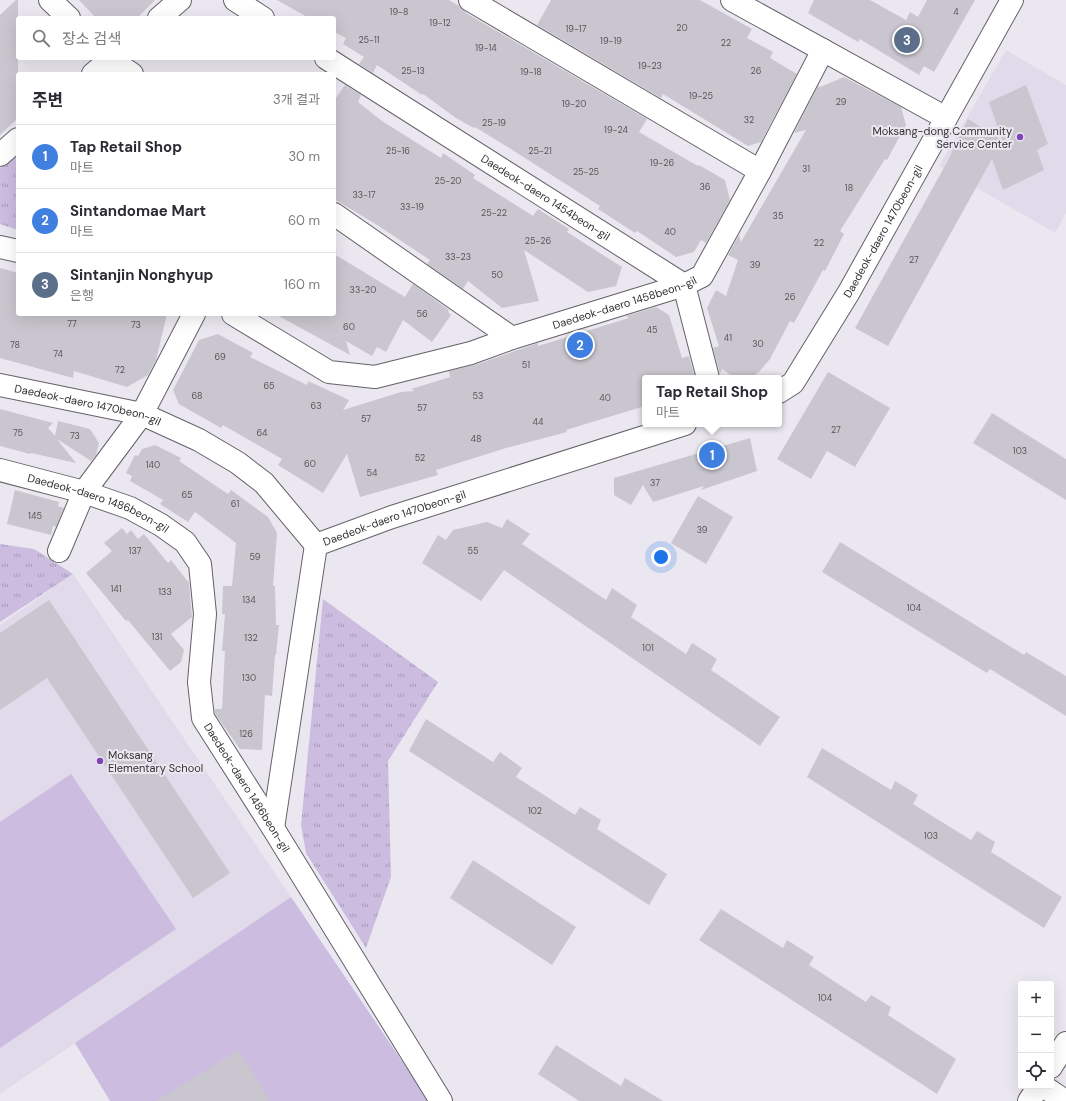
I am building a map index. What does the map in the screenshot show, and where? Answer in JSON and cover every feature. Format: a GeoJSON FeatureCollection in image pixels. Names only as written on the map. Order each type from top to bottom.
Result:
{"type":"FeatureCollection","features":[{"type":"Feature","properties":{"kind":"street"},"geometry":{"type":"LineString","coordinates":[[50,0],[67,16]]}},
{"type":"Feature","properties":{"kind":"street"},"geometry":{"type":"LineString","coordinates":[[161,16],[180,0]]}},
{"type":"Feature","properties":{"kind":"street"},"geometry":{"type":"LineString","coordinates":[[235,0],[260,16]]}},
{"type":"Feature","properties":{"kind":"street"},"geometry":{"type":"LineString","coordinates":[[470,0],[760,171]]}},
{"type":"Feature","properties":{"kind":"street"},"geometry":{"type":"LineString","coordinates":[[732,0],[946,118]]}},
{"type":"Feature","properties":{"kind":"street","name":"Daedeok-daero 1470beon-gil"},"geometry":{"type":"LineString","coordinates":[[782,390],[793,383],[849,292],[1012,0]]}},
{"type":"Feature","properties":{"kind":"street","name":"Daedeok-daero 1458beon-gil"},"geometry":{"type":"LineString","coordinates":[[236,316],[329,372],[375,377],[471,353],[512,338],[684,285],[702,276],[760,171],[823,50]]}},
{"type":"Feature","properties":{"kind":"street"},"geometry":{"type":"LineString","coordinates":[[95,72],[109,60]]}},
{"type":"Feature","properties":{"kind":"street"},"geometry":{"type":"LineString","coordinates":[[114,60],[129,72]]}},
{"type":"Feature","properties":{"kind":"street","name":"Daedeok-daero 1454beon-gil"},"geometry":{"type":"LineString","coordinates":[[329,60],[684,285]]}},
{"type":"Feature","properties":{"kind":"street"},"geometry":{"type":"LineString","coordinates":[[0,155],[16,141]]}},
{"type":"Feature","properties":{"kind":"street"},"geometry":{"type":"LineString","coordinates":[[336,215],[512,338]]}},
{"type":"Feature","properties":{"kind":"street"},"geometry":{"type":"LineString","coordinates":[[0,247],[16,251]]}},
{"type":"Feature","properties":{"kind":"street"},"geometry":{"type":"LineString","coordinates":[[684,285],[707,375]]}},
{"type":"Feature","properties":{"kind":"street"},"geometry":{"type":"LineString","coordinates":[[59,551],[84,492],[142,414],[193,316]]}},
{"type":"Feature","properties":{"kind":"street","name":"Daedeok-daero 1470beon-gil"},"geometry":{"type":"LineString","coordinates":[[0,385],[142,414],[199,440],[238,463],[264,483],[316,545],[392,517],[677,427]]}},
{"type":"Feature","properties":{"kind":"street","name":"Daedeok-daero 1486beon-gil"},"geometry":{"type":"LineString","coordinates":[[0,470],[84,492],[130,508],[160,525],[185,542],[200,564],[205,614],[199,682],[203,718],[273,828],[441,1101]]}},
{"type":"Feature","properties":{"kind":"street"},"geometry":{"type":"LineString","coordinates":[[273,828],[316,545]]}},
{"type":"Feature","properties":{"kind":"street"},"geometry":{"type":"LineString","coordinates":[[1054,1062],[1066,1043]]}},
{"type":"Feature","properties":{"kind":"street"},"geometry":{"type":"LineString","coordinates":[[1029,1101],[1037,1089]]}},
{"type":"Feature","properties":{"kind":"street"},"geometry":{"type":"LineString","coordinates":[[1048,1089],[1065,1101]]}},
{"type":"Feature","properties":{"kind":"shaded area"},"geometry":{"type":"Polygon","coordinates":[[[1006,50],[1066,85],[1066,213],[1055,233],[939,166],[1006,50]]]}},
{"type":"Feature","properties":{"kind":"shaded area","name":"Moksang Elementary School"},"geometry":{"type":"Polygon","coordinates":[[[73,574],[291,897],[0,1094],[0,625],[73,574]]]}},
{"type":"Feature","properties":{"kind":"green space"},"geometry":{"type":"Polygon","coordinates":[[[16,154],[16,229],[0,224],[0,168],[16,154]]]}},
{"type":"Feature","properties":{"kind":"green space"},"geometry":{"type":"Polygon","coordinates":[[[0,544],[34,549],[73,574],[0,622],[0,544]]]}},
{"type":"Feature","properties":{"kind":"green space"},"geometry":{"type":"Polygon","coordinates":[[[323,599],[438,682],[388,761],[391,877],[366,948],[306,853],[301,825],[323,599]]]}},
{"type":"Feature","properties":{"kind":"green space"},"geometry":{"type":"Polygon","coordinates":[[[71,774],[176,929],[0,1048],[0,822],[71,774]]]}},
{"type":"Feature","properties":{"kind":"green space"},"geometry":{"type":"Polygon","coordinates":[[[291,897],[429,1101],[110,1101],[75,1043],[291,897]]]}},
{"type":"Feature","properties":{"kind":"building"},"geometry":{"type":"Polygon","coordinates":[[[16,0],[18,0],[18,16],[16,16],[16,60],[18,60],[18,72],[16,72],[16,120],[0,135],[0,15],[16,0]]]}},
{"type":"Feature","properties":{"kind":"building"},"geometry":{"type":"Polygon","coordinates":[[[79,0],[155,0],[139,16],[94,16],[79,0]]]}},
{"type":"Feature","properties":{"kind":"building"},"geometry":{"type":"Polygon","coordinates":[[[277,0],[449,0],[459,6],[466,13],[647,119],[639,132],[725,180],[730,200],[706,243],[701,240],[694,252],[676,257],[637,231],[635,233],[598,209],[600,206],[475,127],[474,128],[456,118],[423,94],[422,95],[377,65],[373,73],[359,64],[364,57],[343,44],[346,38],[336,33],[336,16],[305,16],[277,0]]]}},
{"type":"Feature","properties":{"kind":"building"},"geometry":{"type":"Polygon","coordinates":[[[551,0],[700,0],[752,29],[747,38],[773,52],[770,58],[797,74],[761,142],[748,146],[663,94],[661,98],[537,25],[551,0]]]}},
{"type":"Feature","properties":{"kind":"building"},"geometry":{"type":"Polygon","coordinates":[[[814,0],[870,0],[906,20],[910,12],[918,17],[927,0],[975,0],[934,72],[924,66],[919,75],[860,39],[858,42],[808,13],[814,0]]]}},
{"type":"Feature","properties":{"kind":"building"},"geometry":{"type":"Polygon","coordinates":[[[844,77],[901,107],[906,125],[887,160],[885,159],[840,231],[844,234],[825,271],[823,270],[794,323],[790,321],[770,359],[754,375],[731,375],[722,369],[720,374],[713,348],[719,346],[707,308],[716,290],[726,296],[738,260],[728,255],[739,235],[741,242],[806,130],[794,133],[818,86],[820,87],[844,77]]]}},
{"type":"Feature","properties":{"kind":"building"},"geometry":{"type":"Polygon","coordinates":[[[345,85],[361,95],[358,102],[382,121],[441,158],[443,153],[475,175],[473,178],[533,216],[538,209],[569,229],[567,232],[622,267],[616,286],[588,292],[524,250],[539,301],[502,308],[468,281],[463,289],[427,264],[430,260],[336,200],[336,98],[345,85]]]}},
{"type":"Feature","properties":{"kind":"building"},"geometry":{"type":"Polygon","coordinates":[[[1026,85],[1048,144],[1037,150],[1044,170],[1003,190],[992,159],[888,346],[855,328],[946,164],[968,119],[1002,140],[989,102],[1026,85]]]}},
{"type":"Feature","properties":{"kind":"building"},"geometry":{"type":"Polygon","coordinates":[[[336,255],[405,297],[413,284],[449,310],[448,312],[451,315],[432,342],[403,320],[386,352],[377,347],[372,356],[346,341],[350,355],[279,316],[336,316],[336,255]]]}},
{"type":"Feature","properties":{"kind":"building"},"geometry":{"type":"Polygon","coordinates":[[[0,268],[16,272],[16,316],[167,316],[156,360],[148,375],[127,387],[74,371],[73,378],[0,358],[0,268]]]}},
{"type":"Feature","properties":{"kind":"building"},"geometry":{"type":"Polygon","coordinates":[[[656,307],[669,315],[682,358],[689,356],[694,375],[642,375],[642,407],[566,430],[567,432],[506,448],[436,470],[438,475],[360,497],[347,454],[323,493],[278,465],[282,459],[223,425],[221,428],[179,404],[173,390],[199,340],[218,334],[253,353],[250,357],[307,385],[308,381],[349,400],[343,410],[401,392],[415,391],[411,389],[450,377],[449,371],[475,365],[538,343],[538,346],[629,318],[626,316],[656,307]]]}},
{"type":"Feature","properties":{"kind":"building"},"geometry":{"type":"Polygon","coordinates":[[[828,372],[890,408],[855,467],[827,451],[811,479],[777,459],[828,372]]]}},
{"type":"Feature","properties":{"kind":"building"},"geometry":{"type":"Polygon","coordinates":[[[0,409],[53,423],[48,428],[55,436],[58,421],[90,429],[99,443],[96,455],[91,461],[57,439],[76,463],[30,454],[0,446],[0,409]]]}},
{"type":"Feature","properties":{"kind":"building"},"geometry":{"type":"Polygon","coordinates":[[[992,413],[1066,459],[1066,500],[973,443],[992,413]]]}},
{"type":"Feature","properties":{"kind":"building"},"geometry":{"type":"Polygon","coordinates":[[[750,438],[757,471],[701,490],[704,486],[653,502],[643,485],[631,505],[614,495],[614,478],[750,438]]]}},
{"type":"Feature","properties":{"kind":"building"},"geometry":{"type":"Polygon","coordinates":[[[155,445],[181,458],[179,461],[228,494],[231,490],[268,517],[277,533],[273,586],[275,586],[276,625],[279,625],[272,696],[265,695],[262,750],[240,749],[215,714],[215,709],[222,709],[225,651],[222,651],[225,614],[222,614],[223,586],[232,586],[236,543],[195,512],[188,522],[160,504],[163,500],[130,481],[132,476],[126,473],[135,455],[138,456],[142,449],[155,445]]]}},
{"type":"Feature","properties":{"kind":"building"},"geometry":{"type":"Polygon","coordinates":[[[15,490],[59,502],[58,506],[64,508],[56,527],[53,526],[51,535],[7,524],[15,490]]]}},
{"type":"Feature","properties":{"kind":"building"},"geometry":{"type":"Polygon","coordinates":[[[698,496],[733,517],[706,564],[671,543],[698,496]]]}},
{"type":"Feature","properties":{"kind":"building"},"geometry":{"type":"Polygon","coordinates":[[[507,519],[530,534],[522,544],[606,600],[612,588],[637,605],[631,617],[686,654],[692,643],[717,659],[711,670],[780,717],[760,746],[504,570],[481,601],[422,563],[438,535],[446,540],[453,530],[487,522],[502,528],[507,519]]]}},
{"type":"Feature","properties":{"kind":"building"},"geometry":{"type":"Polygon","coordinates":[[[122,528],[127,534],[131,530],[138,539],[144,534],[168,563],[171,560],[189,583],[192,617],[171,634],[184,650],[181,662],[170,671],[128,620],[126,621],[86,573],[112,551],[104,543],[122,528]]]}},
{"type":"Feature","properties":{"kind":"building"},"geometry":{"type":"Polygon","coordinates":[[[840,542],[1024,655],[1026,652],[1066,676],[1066,716],[990,669],[987,673],[822,572],[840,542]]]}},
{"type":"Feature","properties":{"kind":"building"},"geometry":{"type":"Polygon","coordinates":[[[49,600],[230,873],[193,898],[47,678],[0,710],[0,633],[49,600]]]}},
{"type":"Feature","properties":{"kind":"building"},"geometry":{"type":"Polygon","coordinates":[[[426,719],[493,762],[500,752],[522,768],[516,777],[575,815],[580,807],[601,820],[597,829],[667,874],[649,905],[409,751],[426,719]]]}},
{"type":"Feature","properties":{"kind":"building"},"geometry":{"type":"Polygon","coordinates":[[[822,748],[891,790],[895,781],[918,795],[913,804],[971,840],[977,831],[995,842],[991,852],[1062,897],[1044,928],[807,777],[822,748]]]}},
{"type":"Feature","properties":{"kind":"building"},"geometry":{"type":"Polygon","coordinates":[[[473,860],[576,927],[552,965],[450,898],[473,860]]]}},
{"type":"Feature","properties":{"kind":"building"},"geometry":{"type":"Polygon","coordinates":[[[721,909],[783,948],[787,940],[814,957],[809,965],[866,1002],[871,995],[891,1007],[888,1015],[956,1059],[937,1094],[699,940],[721,909]]]}},
{"type":"Feature","properties":{"kind":"building"},"geometry":{"type":"Polygon","coordinates":[[[556,1045],[621,1086],[625,1078],[663,1101],[579,1101],[538,1074],[556,1045]]]}},
{"type":"Feature","properties":{"kind":"building"},"geometry":{"type":"Polygon","coordinates":[[[239,1050],[270,1101],[156,1101],[239,1050]]]}},
{"type":"Feature","properties":{"kind":"place","name":"Sintanjin Nonghyup"},"geometry":{"type":"Point","coordinates":[907,40]}},
{"type":"Feature","properties":{"kind":"place","name":"Moksang-dong Community Service Center"},"geometry":{"type":"Point","coordinates":[1020,137]}},
{"type":"Feature","properties":{"kind":"place","name":"Sintandomae Mart"},"geometry":{"type":"Point","coordinates":[580,345]}},
{"type":"Feature","properties":{"kind":"place","name":"Tap Retail Shop"},"geometry":{"type":"Point","coordinates":[712,455]}},
{"type":"Feature","properties":{"kind":"place","name":"Moksang Elementary School"},"geometry":{"type":"Point","coordinates":[100,761]}}]}
